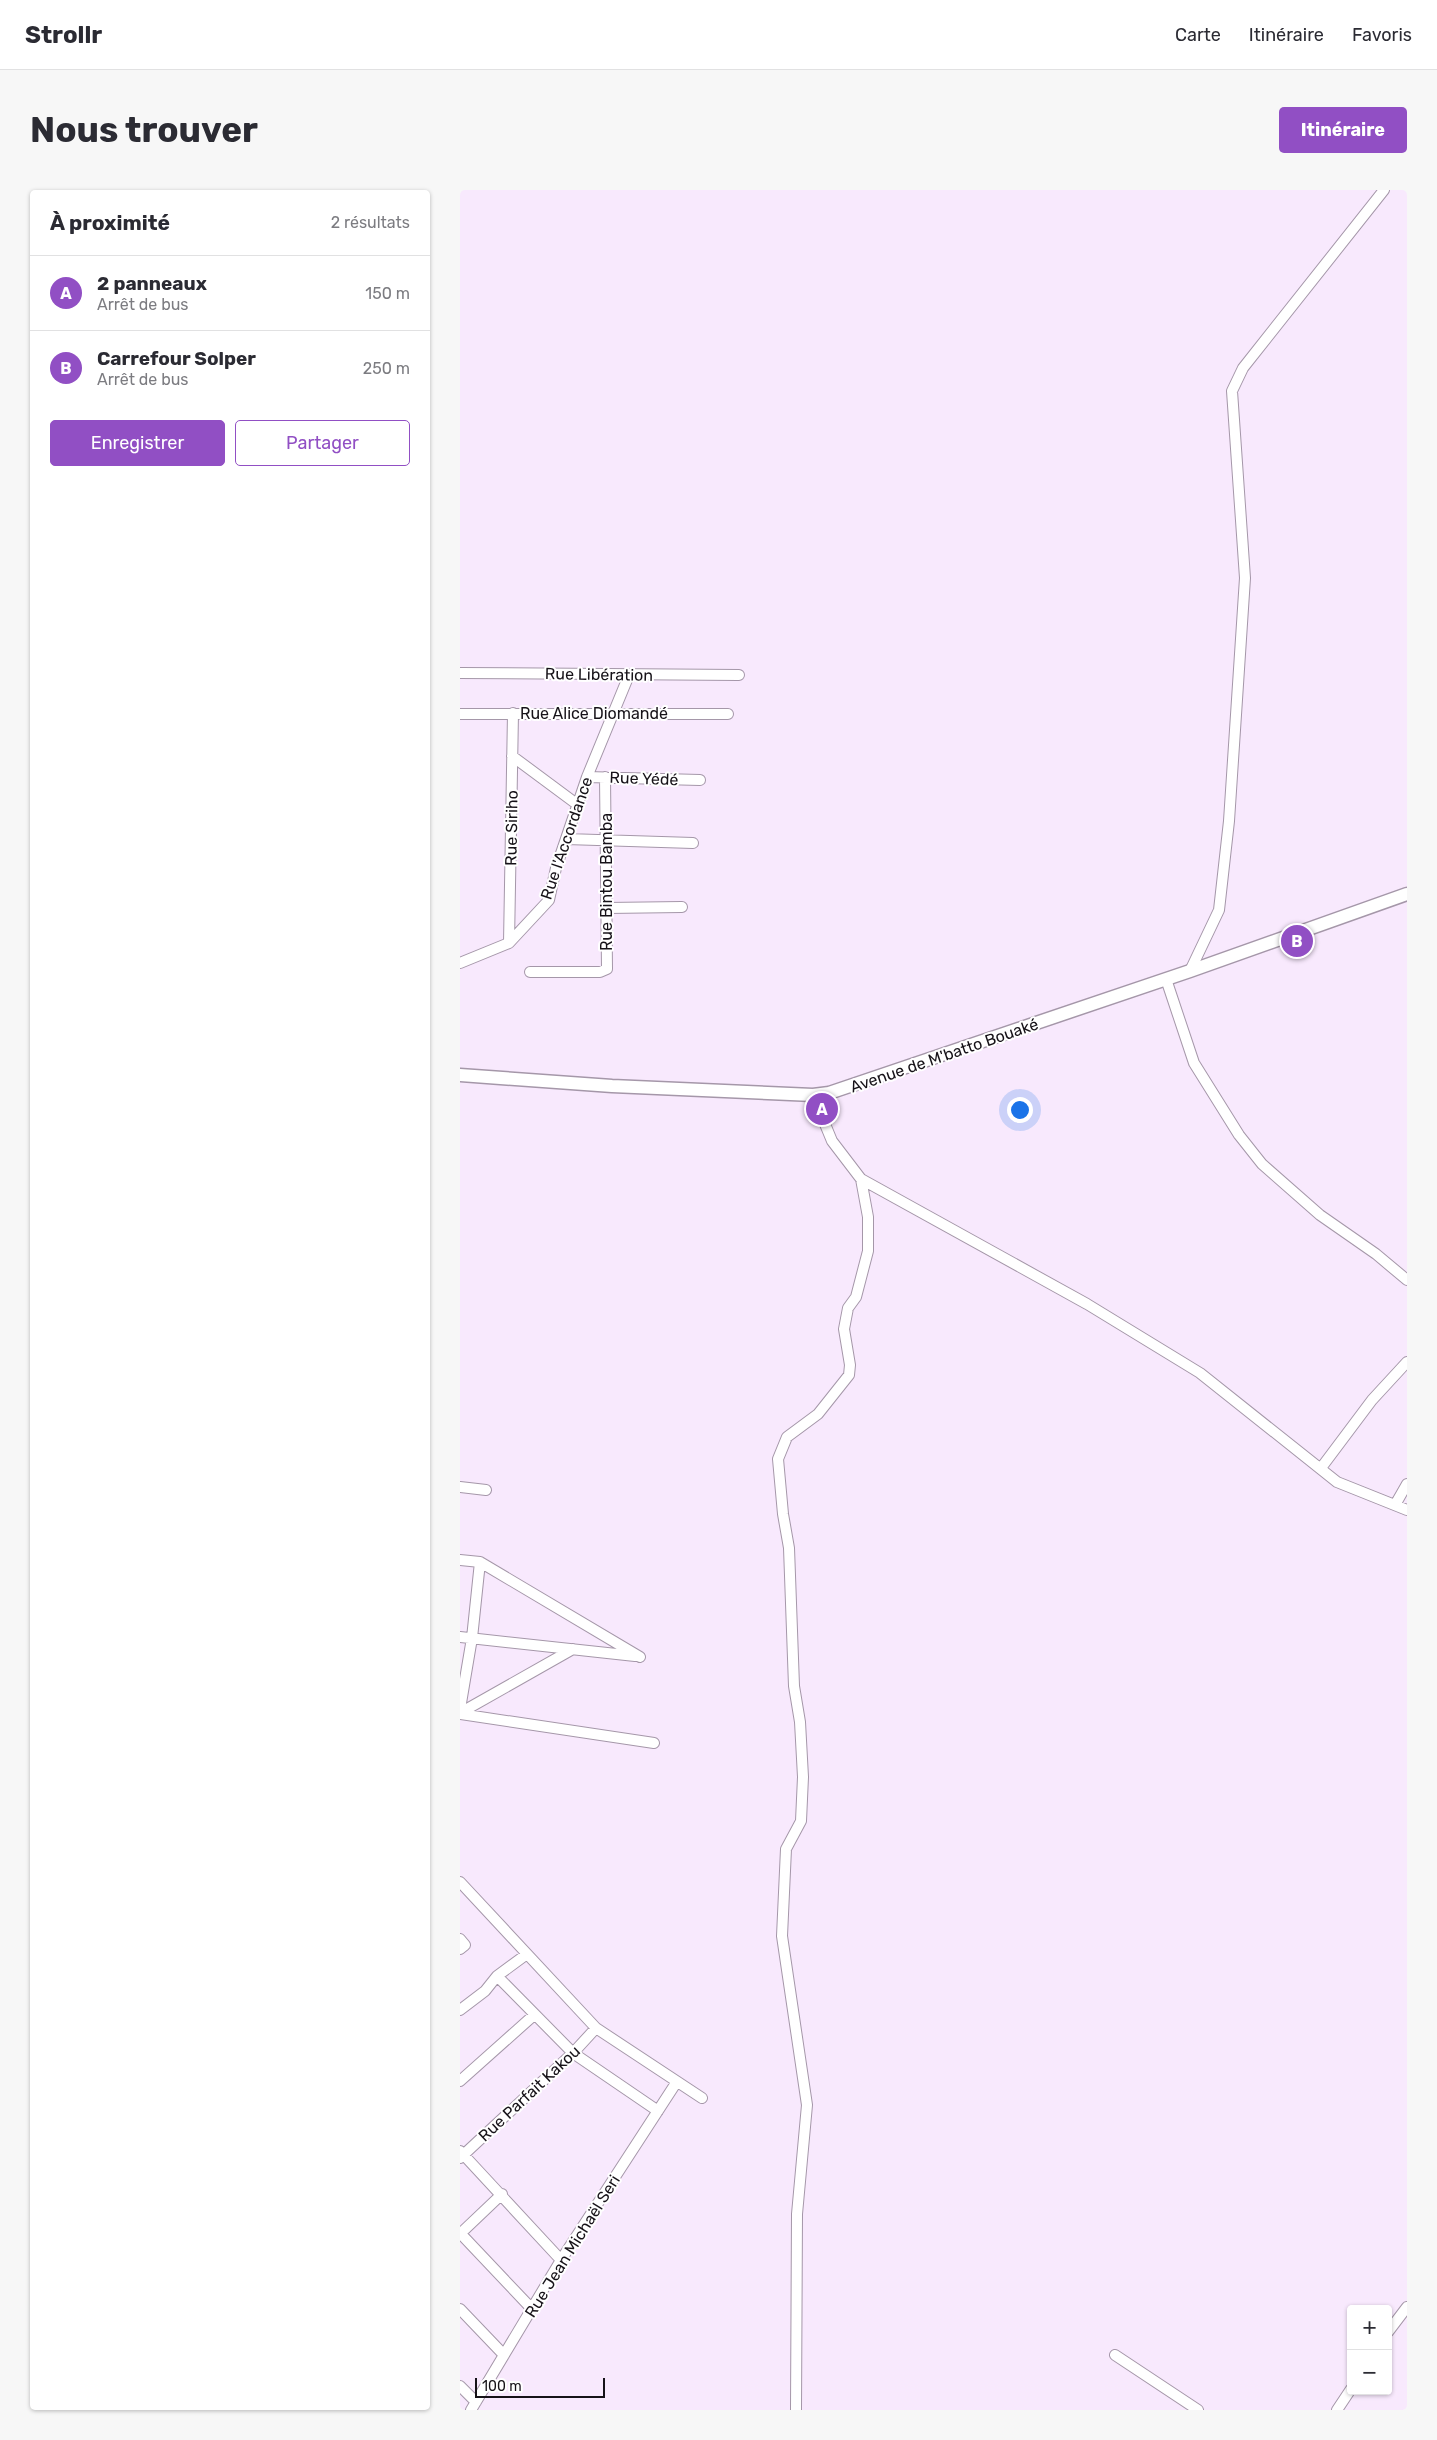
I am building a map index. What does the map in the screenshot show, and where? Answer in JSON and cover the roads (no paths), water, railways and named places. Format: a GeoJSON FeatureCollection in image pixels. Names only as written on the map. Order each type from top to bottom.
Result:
{"type":"FeatureCollection","features":[{"type":"Feature","properties":{"kind":"street"},"geometry":{"type":"LineString","coordinates":[[1190,971],[1219,910],[1229,821],[1245,578],[1232,391],[1243,368],[1384,190]]}},
{"type":"Feature","properties":{"kind":"street","name":"Rue Libération"},"geometry":{"type":"LineString","coordinates":[[460,673],[739,675]]}},
{"type":"Feature","properties":{"kind":"street","name":"Rue l'Accordance"},"geometry":{"type":"LineString","coordinates":[[460,963],[509,943],[549,900],[566,839],[587,777],[629,675]]}},
{"type":"Feature","properties":{"kind":"street","name":"Rue Siriho"},"geometry":{"type":"LineString","coordinates":[[509,943],[513,713]]}},
{"type":"Feature","properties":{"kind":"street","name":"Rue Alice Diomandé"},"geometry":{"type":"LineString","coordinates":[[460,714],[728,714]]}},
{"type":"Feature","properties":{"kind":"street"},"geometry":{"type":"LineString","coordinates":[[512,756],[578,805]]}},
{"type":"Feature","properties":{"kind":"street","name":"Rue Yédé"},"geometry":{"type":"LineString","coordinates":[[587,777],[700,780]]}},
{"type":"Feature","properties":{"kind":"street","name":"Rue Bintou Bamba"},"geometry":{"type":"LineString","coordinates":[[530,972],[600,972],[607,969],[605,777]]}},
{"type":"Feature","properties":{"kind":"street"},"geometry":{"type":"LineString","coordinates":[[566,839],[693,843]]}},
{"type":"Feature","properties":{"kind":"street","name":"Avenue de M'batto Bouaké"},"geometry":{"type":"LineString","coordinates":[[460,1075],[612,1086],[813,1095],[829,1094],[1190,971],[1407,894]]}},
{"type":"Feature","properties":{"kind":"street"},"geometry":{"type":"LineString","coordinates":[[607,908],[682,907]]}},
{"type":"Feature","properties":{"kind":"street"},"geometry":{"type":"LineString","coordinates":[[1166,979],[1194,1063],[1239,1135],[1262,1164],[1320,1215],[1376,1254],[1407,1280]]}},
{"type":"Feature","properties":{"kind":"street"},"geometry":{"type":"LineString","coordinates":[[813,1095],[832,1141],[861,1179],[1088,1304],[1200,1373],[1337,1482],[1407,1510]]}},
{"type":"Feature","properties":{"kind":"street"},"geometry":{"type":"LineString","coordinates":[[796,2410],[796,2214],[807,2105],[782,1936],[786,1849],[801,1820],[803,1777],[800,1722],[794,1686],[789,1548],[782,1514],[778,1459],[787,1436],[818,1414],[849,1375],[850,1365],[844,1329],[848,1308],[856,1297],[868,1251],[868,1217],[861,1179]]}},
{"type":"Feature","properties":{"kind":"street"},"geometry":{"type":"LineString","coordinates":[[1321,1468],[1372,1400],[1407,1362]]}},
{"type":"Feature","properties":{"kind":"street"},"geometry":{"type":"LineString","coordinates":[[1395,1505],[1407,1484]]}},
{"type":"Feature","properties":{"kind":"street"},"geometry":{"type":"LineString","coordinates":[[460,1488],[486,1490]]}},
{"type":"Feature","properties":{"kind":"street"},"geometry":{"type":"LineString","coordinates":[[460,1560],[480,1562],[640,1657],[460,1637]]}},
{"type":"Feature","properties":{"kind":"street"},"geometry":{"type":"LineString","coordinates":[[460,1709],[472,1638],[480,1562]]}},
{"type":"Feature","properties":{"kind":"street"},"geometry":{"type":"LineString","coordinates":[[460,1714],[573,1649]]}},
{"type":"Feature","properties":{"kind":"street"},"geometry":{"type":"LineString","coordinates":[[460,1714],[654,1743]]}},
{"type":"Feature","properties":{"kind":"street"},"geometry":{"type":"LineString","coordinates":[[460,1882],[596,2028],[676,2083],[702,2098]]}},
{"type":"Feature","properties":{"kind":"street"},"geometry":{"type":"LineString","coordinates":[[460,1939],[466,1945],[460,1949]]}},
{"type":"Feature","properties":{"kind":"street"},"geometry":{"type":"LineString","coordinates":[[460,2010],[485,1991],[497,1976],[527,1954]]}},
{"type":"Feature","properties":{"kind":"street"},"geometry":{"type":"LineString","coordinates":[[497,1976],[573,2053],[658,2111]]}},
{"type":"Feature","properties":{"kind":"street"},"geometry":{"type":"LineString","coordinates":[[460,2082],[534,2015]]}},
{"type":"Feature","properties":{"kind":"street","name":"Rue Parfait Kakou"},"geometry":{"type":"LineString","coordinates":[[461,2155],[573,2053],[596,2028]]}},
{"type":"Feature","properties":{"kind":"street","name":"Rue Jean Michaël Seri"},"geometry":{"type":"LineString","coordinates":[[473,2406],[561,2260],[676,2083]]}},
{"type":"Feature","properties":{"kind":"street"},"geometry":{"type":"LineString","coordinates":[[461,2155],[502,2194],[561,2260]]}},
{"type":"Feature","properties":{"kind":"street"},"geometry":{"type":"LineString","coordinates":[[502,2194],[460,2234],[532,2309]]}},
{"type":"Feature","properties":{"kind":"street"},"geometry":{"type":"LineString","coordinates":[[1392,2327],[1407,2307]]}},
{"type":"Feature","properties":{"kind":"street"},"geometry":{"type":"LineString","coordinates":[[460,2309],[504,2354]]}},
{"type":"Feature","properties":{"kind":"street"},"geometry":{"type":"LineString","coordinates":[[1115,2355],[1198,2410]]}},
{"type":"Feature","properties":{"kind":"street"},"geometry":{"type":"LineString","coordinates":[[460,2386],[473,2406]]}},
{"type":"Feature","properties":{"kind":"street"},"geometry":{"type":"LineString","coordinates":[[1337,2410],[1347,2395]]}},
{"type":"Feature","properties":{"kind":"place","name":"Carrefour Solper"},"geometry":{"type":"Point","coordinates":[1297,941]}},
{"type":"Feature","properties":{"kind":"place","name":"2 panneaux"},"geometry":{"type":"Point","coordinates":[822,1109]}}]}
